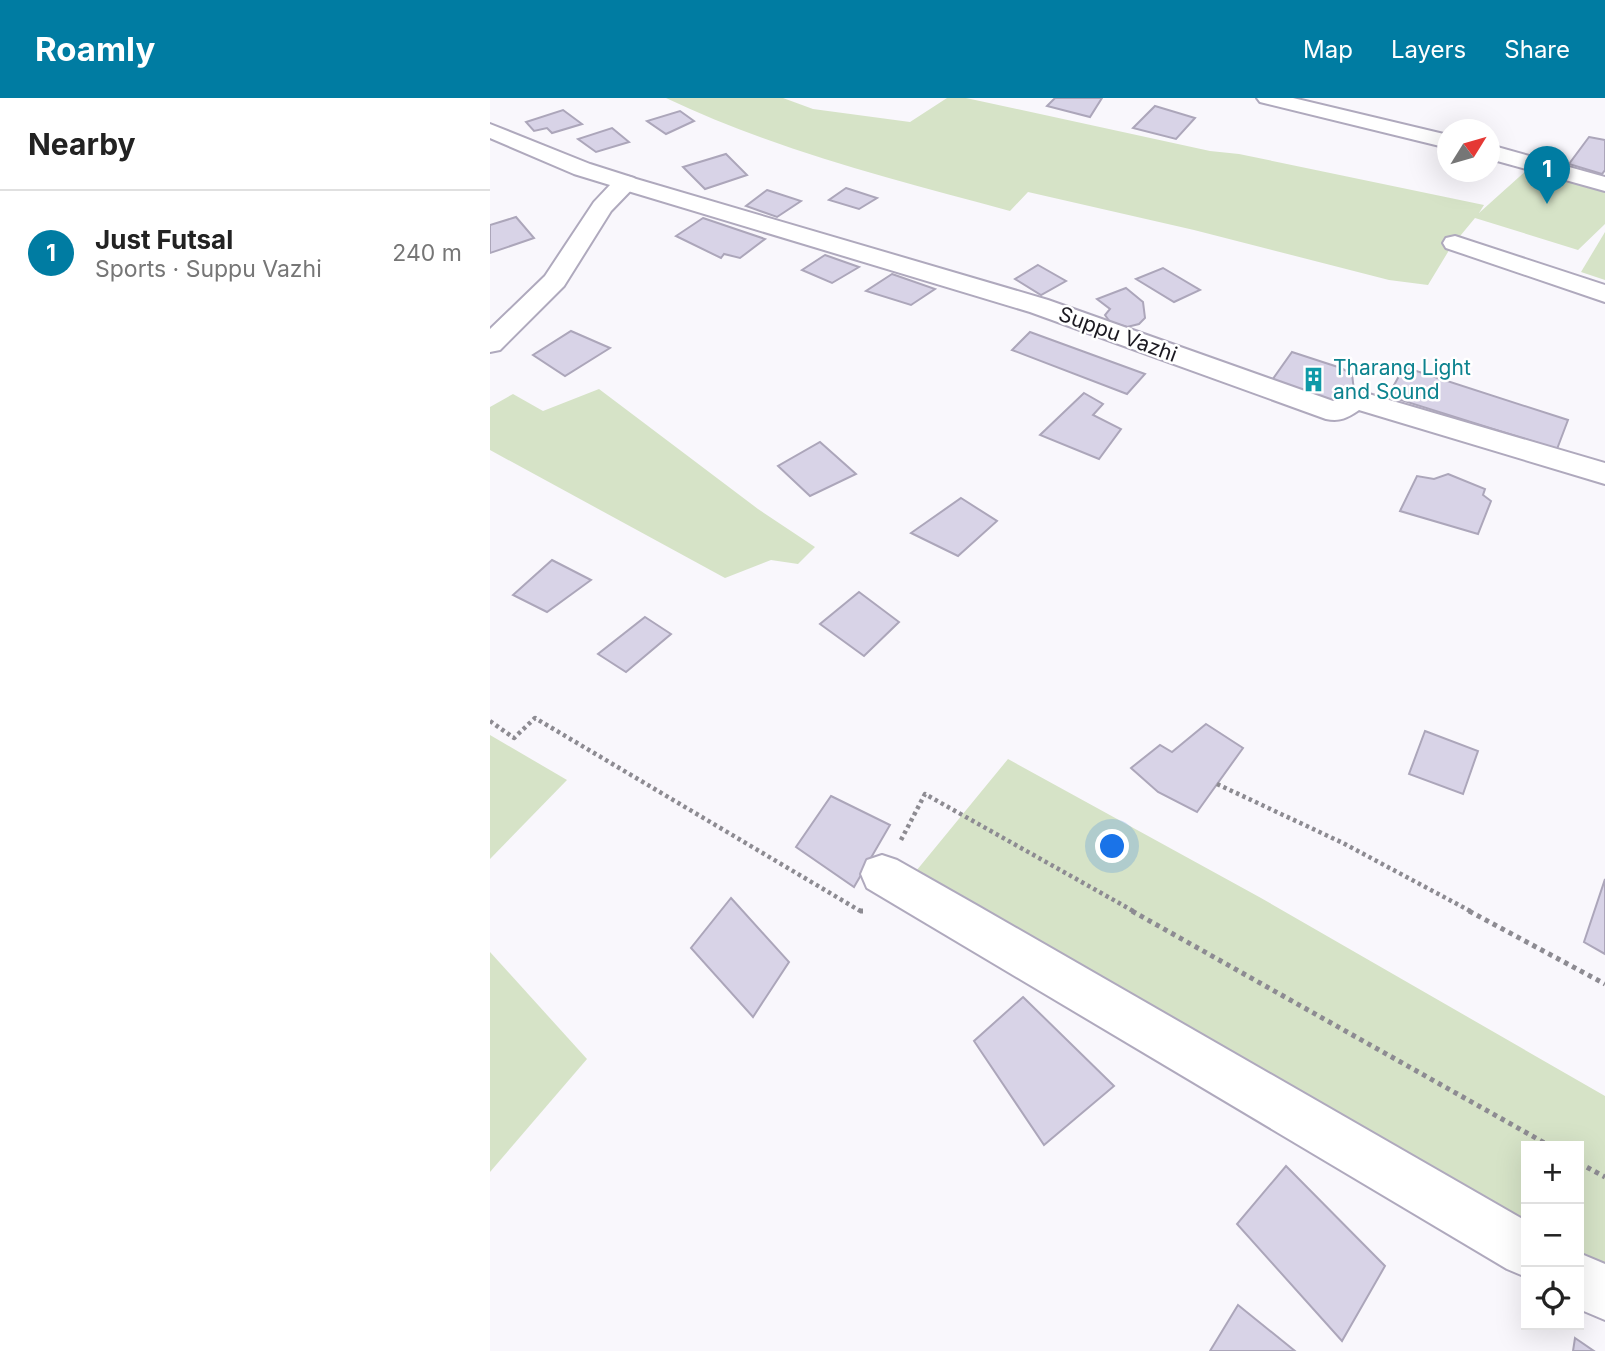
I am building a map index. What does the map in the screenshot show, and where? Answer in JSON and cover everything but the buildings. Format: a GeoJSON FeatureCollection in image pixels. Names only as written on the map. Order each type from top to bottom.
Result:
{"type":"FeatureCollection","features":[{"type":"Feature","properties":{"kind":"street"},"geometry":{"type":"LineString","coordinates":[[1267,98],[1437,140]]}},
{"type":"Feature","properties":{"kind":"street"},"geometry":{"type":"LineString","coordinates":[[490,130],[582,169],[626,183],[602,207],[555,281],[490,344]]}},
{"type":"Feature","properties":{"kind":"street"},"geometry":{"type":"LineString","coordinates":[[1500,155],[1605,184]]}},
{"type":"Feature","properties":{"kind":"street","name":"Suppu Vazhi"},"geometry":{"type":"LineString","coordinates":[[626,183],[1039,306],[1336,412],[1355,399],[1605,474]]}},
{"type":"Feature","properties":{"kind":"street"},"geometry":{"type":"LineString","coordinates":[[1455,243],[1605,294]]}},
{"type":"Feature","properties":{"kind":"street"},"geometry":{"type":"LineString","coordinates":[[882,874],[1087,992],[1220,1074],[1521,1247]]}},
{"type":"Feature","properties":{"kind":"street"},"geometry":{"type":"LineString","coordinates":[[1584,1282],[1605,1293]]}},
{"type":"Feature","properties":{"kind":"path"},"geometry":{"type":"LineString","coordinates":[[1217,785],[1343,843],[1605,984]]}},
{"type":"Feature","properties":{"kind":"path"},"geometry":{"type":"LineString","coordinates":[[1584,1166],[1605,1177]]}},
{"type":"Feature","properties":{"kind":"green space"},"geometry":{"type":"Polygon","coordinates":[[[666,98],[783,98],[813,109],[910,122],[947,98],[966,98],[1210,151],[1239,154],[1484,205],[1479,213],[1528,169],[1605,191],[1605,224],[1578,250],[1475,218],[1451,247],[1428,285],[1389,280],[1194,230],[1028,192],[1010,211],[792,148],[707,117],[666,98]]]}},
{"type":"Feature","properties":{"kind":"green space"},"geometry":{"type":"Polygon","coordinates":[[[1605,232],[1605,280],[1581,272],[1605,232]]]}},
{"type":"Feature","properties":{"kind":"green space"},"geometry":{"type":"Polygon","coordinates":[[[599,389],[758,509],[815,547],[798,564],[771,560],[725,578],[490,450],[490,407],[513,394],[543,411],[599,389]]]}},
{"type":"Feature","properties":{"kind":"green space"},"geometry":{"type":"Polygon","coordinates":[[[490,735],[567,780],[490,859],[490,735]]]}},
{"type":"Feature","properties":{"kind":"green space"},"geometry":{"type":"Polygon","coordinates":[[[1008,759],[1261,898],[1605,1096],[1605,1278],[1584,1267],[1584,1141],[1521,1141],[1521,1234],[1470,1209],[912,876],[1008,759]]]}},
{"type":"Feature","properties":{"kind":"green space"},"geometry":{"type":"Polygon","coordinates":[[[490,952],[587,1059],[490,1172],[490,952]]]}},
{"type":"Feature","properties":{"kind":"place","name":"Just Futsal"},"geometry":{"type":"Point","coordinates":[1547,204]}},
{"type":"Feature","properties":{"kind":"place","name":"Tharang Light and Sound"},"geometry":{"type":"Point","coordinates":[1313,379]}}]}
